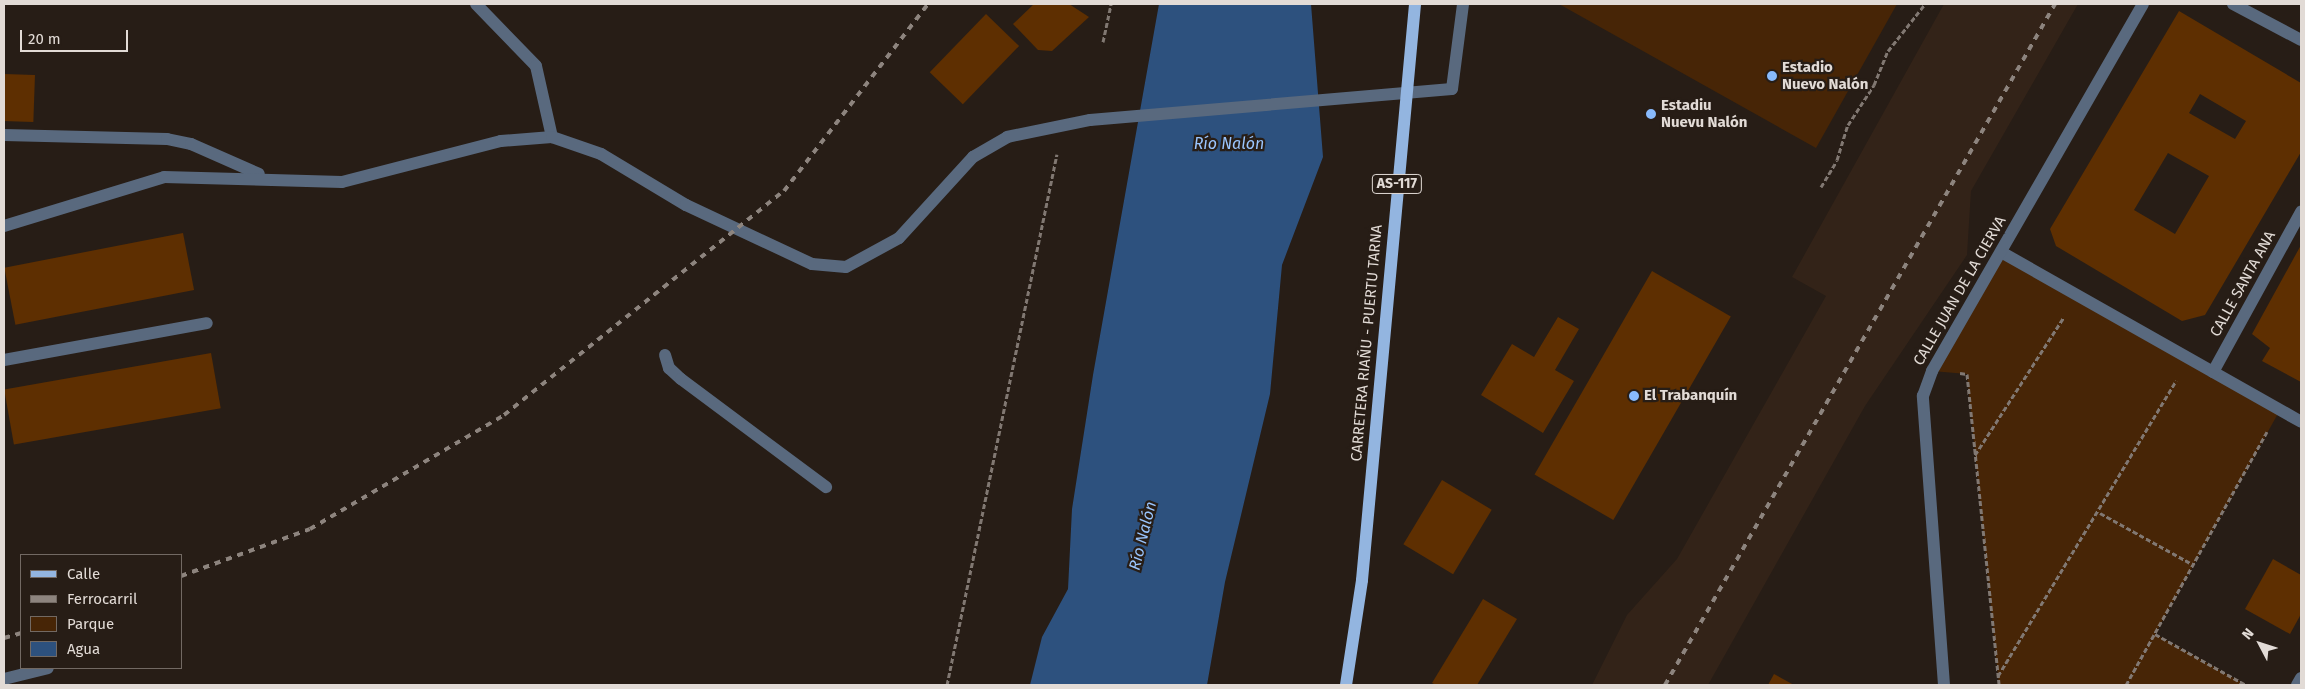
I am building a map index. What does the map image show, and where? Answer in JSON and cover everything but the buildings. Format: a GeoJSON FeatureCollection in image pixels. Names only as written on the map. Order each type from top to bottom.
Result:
{"type":"FeatureCollection","features":[{"type":"Feature","properties":{"kind":"main road","name":"CARRETERA RIAÑU - PUERTU TARNA"},"geometry":{"type":"LineString","coordinates":[[1346,685],[1362,580],[1415,4]]}},
{"type":"Feature","properties":{"kind":"street"},"geometry":{"type":"LineString","coordinates":[[476,4],[536,66],[552,137]]}},
{"type":"Feature","properties":{"kind":"street"},"geometry":{"type":"LineString","coordinates":[[4,226],[164,177],[266,177],[342,182],[501,141],[552,137],[602,154],[686,205],[812,264],[846,267],[872,256],[900,238],[973,157],[1007,137],[1090,120],[1452,89],[1463,4]]}},
{"type":"Feature","properties":{"kind":"street","name":"CALLE JUAN DE LA CIERVA"},"geometry":{"type":"LineString","coordinates":[[1944,685],[1923,396],[1932,371],[2142,4]]}},
{"type":"Feature","properties":{"kind":"street"},"geometry":{"type":"LineString","coordinates":[[2234,4],[2301,40]]}},
{"type":"Feature","properties":{"kind":"street"},"geometry":{"type":"LineString","coordinates":[[4,135],[168,139],[191,144],[266,177]]}},
{"type":"Feature","properties":{"kind":"street","name":"CALLE SANTA ANA"},"geometry":{"type":"LineString","coordinates":[[2213,372],[2301,212]]}},
{"type":"Feature","properties":{"kind":"street"},"geometry":{"type":"LineString","coordinates":[[2001,252],[2301,422]]}},
{"type":"Feature","properties":{"kind":"street"},"geometry":{"type":"LineString","coordinates":[[4,360],[207,323]]}},
{"type":"Feature","properties":{"kind":"street"},"geometry":{"type":"LineString","coordinates":[[665,355],[669,368],[681,379],[826,487]]}},
{"type":"Feature","properties":{"kind":"street"},"geometry":{"type":"LineString","coordinates":[[4,679],[44,669]]}},
{"type":"Feature","properties":{"kind":"street"},"geometry":{"type":"LineString","coordinates":[[2297,685],[2301,678]]}},
{"type":"Feature","properties":{"kind":"path"},"geometry":{"type":"LineString","coordinates":[[1103,42],[1111,4]]}},
{"type":"Feature","properties":{"kind":"path"},"geometry":{"type":"LineString","coordinates":[[1821,187],[1837,160],[1848,124],[1874,85],[1888,50],[1925,4]]}},
{"type":"Feature","properties":{"kind":"path"},"geometry":{"type":"LineString","coordinates":[[947,685],[1048,184],[1065,124]]}},
{"type":"Feature","properties":{"kind":"path"},"geometry":{"type":"LineString","coordinates":[[1975,455],[2079,296]]}},
{"type":"Feature","properties":{"kind":"path"},"geometry":{"type":"LineString","coordinates":[[1998,676],[2100,513],[2189,359]]}},
{"type":"Feature","properties":{"kind":"path"},"geometry":{"type":"LineString","coordinates":[[1932,371],[1967,374],[1999,685]]}},
{"type":"Feature","properties":{"kind":"path"},"geometry":{"type":"LineString","coordinates":[[2126,685],[2280,410]]}},
{"type":"Feature","properties":{"kind":"path"},"geometry":{"type":"LineString","coordinates":[[2100,513],[2194,566]]}},
{"type":"Feature","properties":{"kind":"path"},"geometry":{"type":"LineString","coordinates":[[2155,634],[2246,685]]}},
{"type":"Feature","properties":{"kind":"shaded area"},"geometry":{"type":"Polygon","coordinates":[[[1944,4],[2078,4],[1971,191],[1967,255],[1865,406],[1708,685],[1592,685],[1627,615],[1677,559],[1826,296],[1792,277],[1944,4]]]}},
{"type":"Feature","properties":{"kind":"green space","name":"Estadio Nuevo Nalón"},"geometry":{"type":"Polygon","coordinates":[[[1559,4],[1897,4],[1816,148],[1559,4]]]}},
{"type":"Feature","properties":{"kind":"green space"},"geometry":{"type":"Polygon","coordinates":[[[2001,252],[2280,410],[2155,634],[2246,685],[1999,685],[1967,374],[1932,371],[2001,252]]]}},
{"type":"Feature","properties":{"kind":"water","name":"Río Nalón"},"geometry":{"type":"Polygon","coordinates":[[[1159,4],[1311,4],[1323,157],[1282,265],[1270,394],[1225,582],[1207,685],[1030,685],[1042,637],[1068,589],[1072,509],[1093,375],[1159,4]]]}},
{"type":"Feature","properties":{"kind":"railway"},"geometry":{"type":"LineString","coordinates":[[182,576],[310,529],[504,415],[784,191],[928,4]]}},
{"type":"Feature","properties":{"kind":"railway"},"geometry":{"type":"LineString","coordinates":[[1665,685],[2055,4]]}},
{"type":"Feature","properties":{"kind":"railway"},"geometry":{"type":"LineString","coordinates":[[4,638],[20,633]]}},
{"type":"Feature","properties":{"kind":"place","name":"Estadio Nuevo Nalón"},"geometry":{"type":"Point","coordinates":[1772,76]}},
{"type":"Feature","properties":{"kind":"place","name":"Estadiu Nuevu Nalón"},"geometry":{"type":"Point","coordinates":[1651,114]}},
{"type":"Feature","properties":{"kind":"place","name":"El Trabanquín"},"geometry":{"type":"Point","coordinates":[1634,396]}}]}
